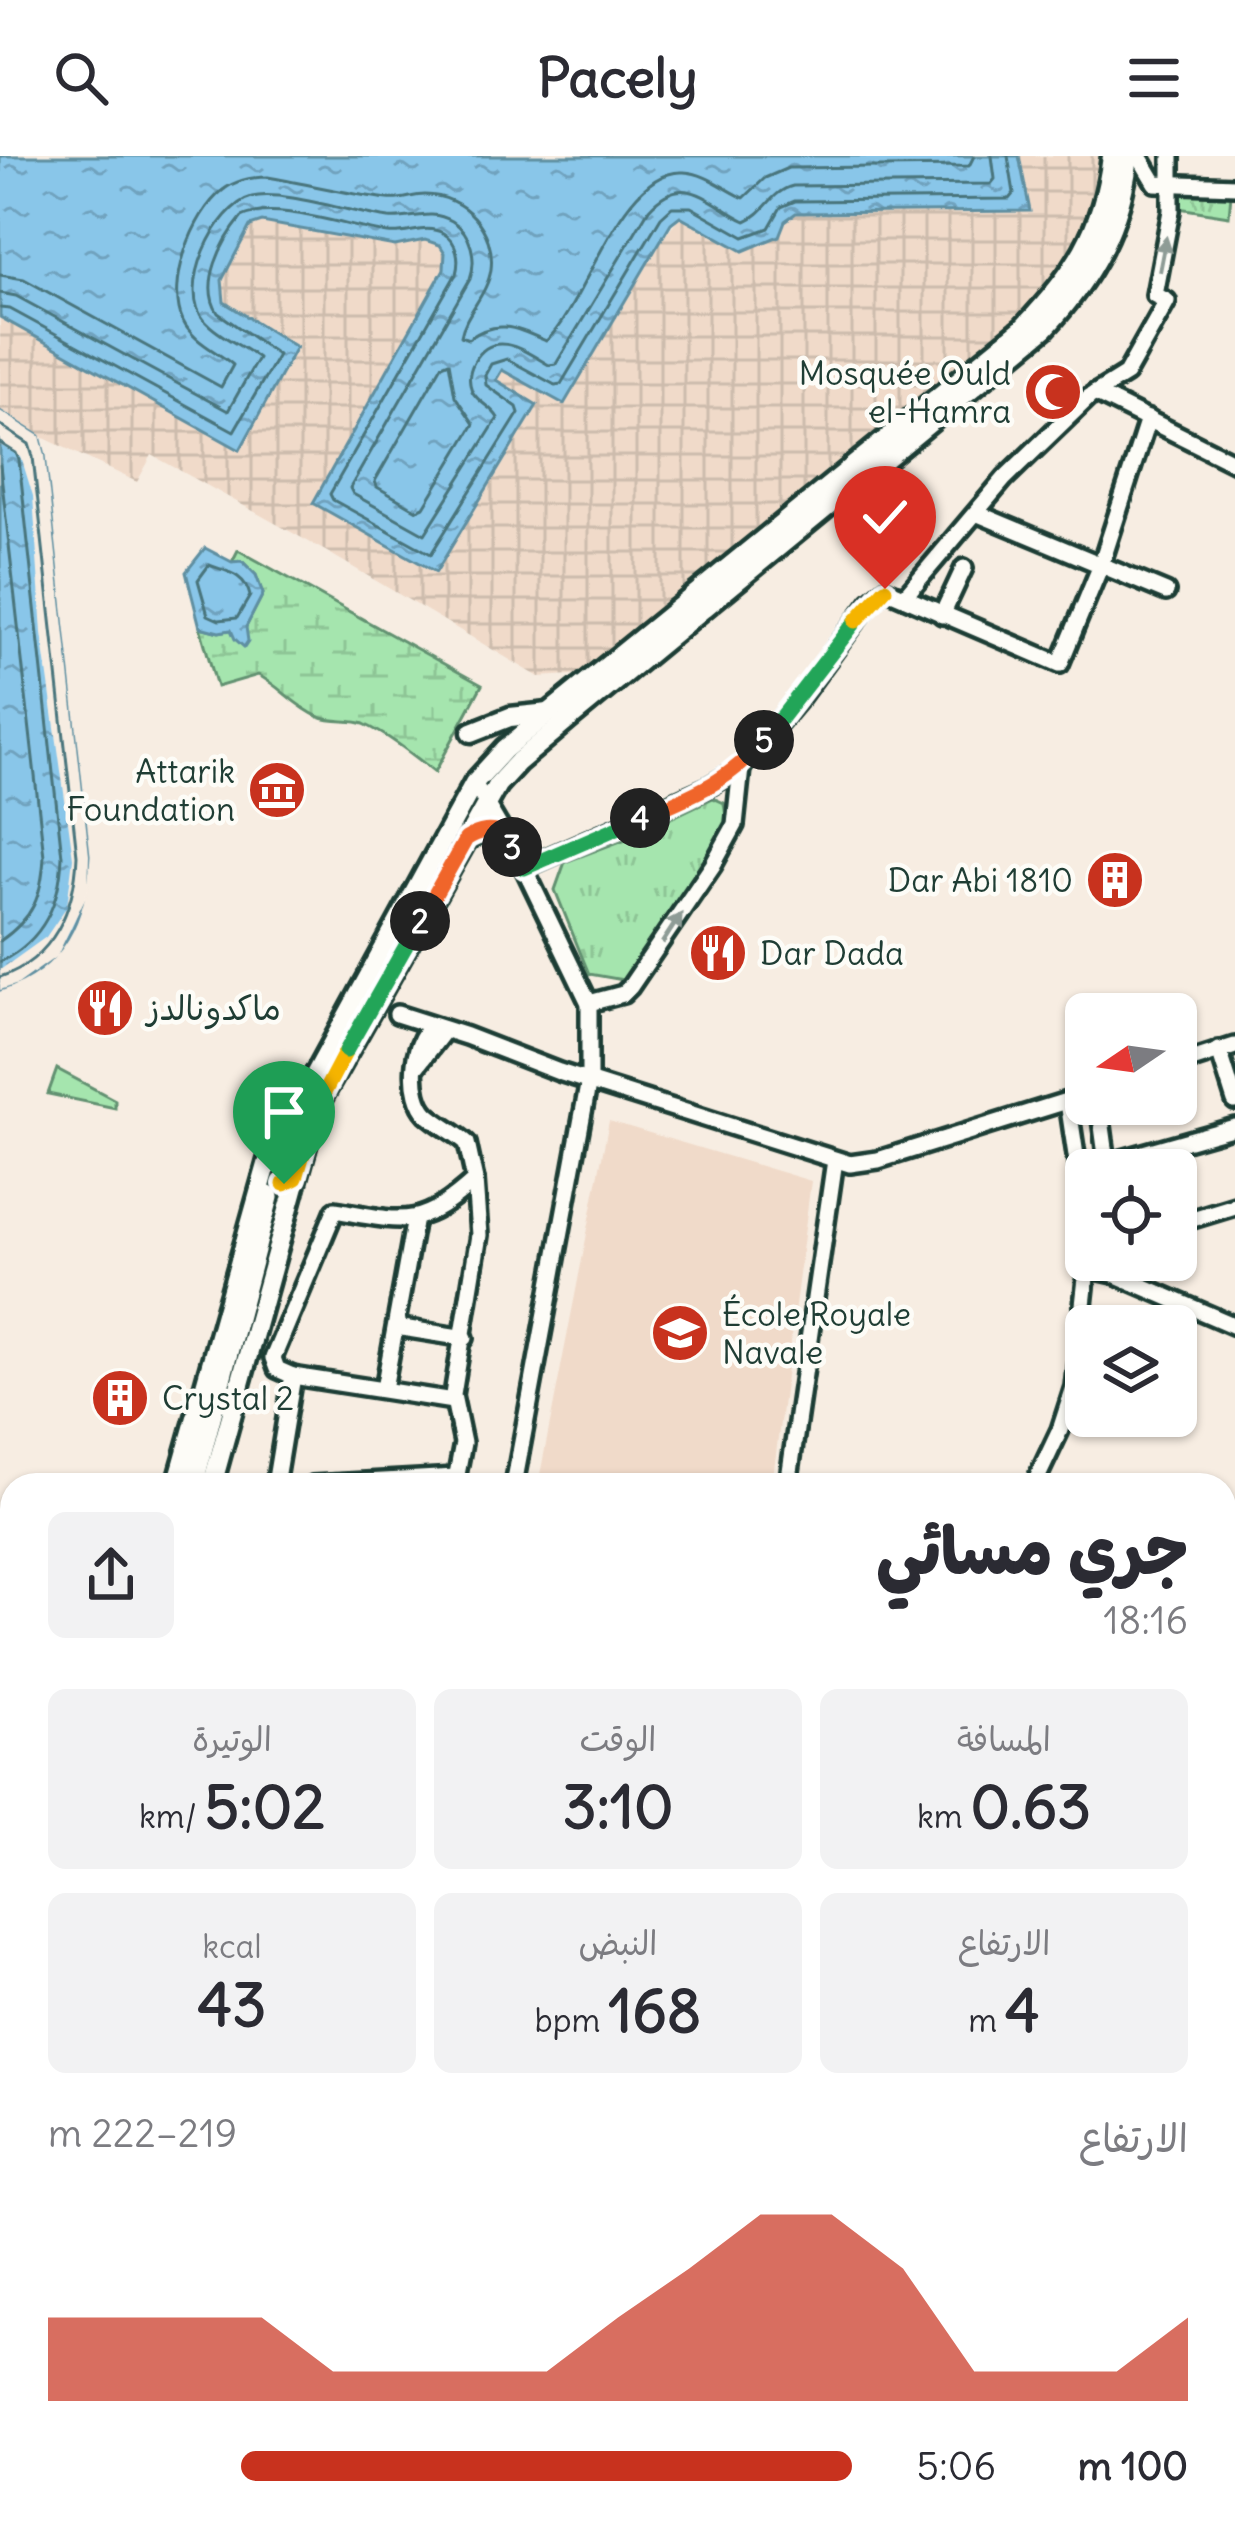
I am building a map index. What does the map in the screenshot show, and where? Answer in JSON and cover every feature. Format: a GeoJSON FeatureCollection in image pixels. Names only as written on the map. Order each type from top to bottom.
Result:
{"type":"FeatureCollection","features":[{"type":"Feature","properties":{"kind":"highway"},"geometry":{"type":"LineString","coordinates":[[194,1473],[274,1199],[204,1473]]}},
{"type":"Feature","properties":{"kind":"main road"},"geometry":{"type":"LineString","coordinates":[[180,1473],[267,1166],[474,784],[505,749],[549,712],[1045,328],[1095,265],[1112,156]]}},
{"type":"Feature","properties":{"kind":"main road"},"geometry":{"type":"LineString","coordinates":[[1105,223],[1123,200],[1130,156]]}},
{"type":"Feature","properties":{"kind":"main road"},"geometry":{"type":"LineString","coordinates":[[215,1473],[297,1173],[326,1089],[466,839],[518,762],[751,558]]}},
{"type":"Feature","properties":{"kind":"main road"},"geometry":{"type":"LineString","coordinates":[[472,732],[510,717],[549,712]]}},
{"type":"Feature","properties":{"kind":"main road"},"geometry":{"type":"LineString","coordinates":[[466,839],[487,830],[506,835]]}},
{"type":"Feature","properties":{"kind":"main road"},"geometry":{"type":"LineString","coordinates":[[267,1166],[278,1183],[297,1173]]}},
{"type":"Feature","properties":{"kind":"street"},"geometry":{"type":"LineString","coordinates":[[1139,156],[1151,182],[1235,186]]}},
{"type":"Feature","properties":{"kind":"street"},"geometry":{"type":"LineString","coordinates":[[905,596],[1005,478],[1136,361],[1167,301],[1155,296],[1171,211],[1171,156]]}},
{"type":"Feature","properties":{"kind":"street"},"geometry":{"type":"LineString","coordinates":[[1095,393],[1235,463]]}},
{"type":"Feature","properties":{"kind":"street"},"geometry":{"type":"LineString","coordinates":[[524,868],[741,768],[885,589],[1060,664],[1100,566],[1148,419]]}},
{"type":"Feature","properties":{"kind":"street"},"geometry":{"type":"LineString","coordinates":[[976,513],[1166,592]]}},
{"type":"Feature","properties":{"kind":"street"},"geometry":{"type":"LineString","coordinates":[[942,615],[964,568]]}},
{"type":"Feature","properties":{"kind":"street"},"geometry":{"type":"LineString","coordinates":[[590,1003],[623,994],[630,987],[700,885],[735,825],[741,768]]}},
{"type":"Feature","properties":{"kind":"street"},"geometry":{"type":"LineString","coordinates":[[474,784],[524,868],[590,1003],[589,1080],[516,1473]]}},
{"type":"Feature","properties":{"kind":"street"},"geometry":{"type":"LineString","coordinates":[[398,1014],[559,1072],[850,1164],[878,1160],[1065,1103]]}},
{"type":"Feature","properties":{"kind":"street"},"geometry":{"type":"LineString","coordinates":[[438,1028],[416,1042],[421,1105],[467,1143],[476,1180],[479,1234],[453,1401],[463,1433],[456,1473]]}},
{"type":"Feature","properties":{"kind":"street"},"geometry":{"type":"LineString","coordinates":[[1197,1057],[1227,1048],[1235,1101]]}},
{"type":"Feature","properties":{"kind":"street"},"geometry":{"type":"LineString","coordinates":[[1165,1149],[1235,1127]]}},
{"type":"Feature","properties":{"kind":"street"},"geometry":{"type":"LineString","coordinates":[[790,1473],[835,1160]]}},
{"type":"Feature","properties":{"kind":"street"},"geometry":{"type":"LineString","coordinates":[[453,1401],[293,1376],[277,1370],[273,1358],[333,1212],[376,1220],[415,1218],[446,1207],[476,1180]]}},
{"type":"Feature","properties":{"kind":"street"},"geometry":{"type":"LineString","coordinates":[[1197,1217],[1235,1205]]}},
{"type":"Feature","properties":{"kind":"street"},"geometry":{"type":"LineString","coordinates":[[384,1389],[415,1218]]}},
{"type":"Feature","properties":{"kind":"street"},"geometry":{"type":"LineString","coordinates":[[1039,1473],[1069,1408],[1085,1281]]}},
{"type":"Feature","properties":{"kind":"street"},"geometry":{"type":"LineString","coordinates":[[1143,1281],[1235,1326]]}},
{"type":"Feature","properties":{"kind":"street"},"geometry":{"type":"LineString","coordinates":[[396,1327],[465,1338]]}},
{"type":"Feature","properties":{"kind":"street"},"geometry":{"type":"LineString","coordinates":[[277,1473],[293,1376]]}},
{"type":"Feature","properties":{"kind":"shaded area"},"geometry":{"type":"Polygon","coordinates":[[[1019,156],[1100,156],[1099,187],[1054,286],[587,674],[539,677],[152,455],[137,482],[40,436],[0,411],[0,317],[240,450],[295,347],[224,302],[222,280],[250,226],[262,222],[440,245],[444,269],[313,502],[436,572],[537,406],[495,379],[502,369],[544,393],[680,216],[779,236],[789,216],[812,210],[1030,210],[1019,156]]]}},
{"type":"Feature","properties":{"kind":"shaded area","name":"École Royale Navale"},"geometry":{"type":"Polygon","coordinates":[[[609,1121],[811,1181],[774,1473],[540,1473],[609,1121]]]}},
{"type":"Feature","properties":{"kind":"green space"},"geometry":{"type":"Polygon","coordinates":[[[1173,190],[1231,194],[1229,216],[1172,207],[1173,190]]]}},
{"type":"Feature","properties":{"kind":"green space"},"geometry":{"type":"Polygon","coordinates":[[[238,550],[482,685],[435,772],[374,729],[319,717],[258,675],[217,687],[200,627],[219,632],[246,627],[263,594],[256,575],[242,561],[232,562],[238,550]]]}},
{"type":"Feature","properties":{"kind":"green space"},"geometry":{"type":"Polygon","coordinates":[[[713,798],[724,803],[728,829],[635,974],[623,980],[589,974],[555,890],[565,862],[713,798]]]}},
{"type":"Feature","properties":{"kind":"green space"},"geometry":{"type":"Polygon","coordinates":[[[57,1069],[115,1100],[115,1108],[48,1094],[57,1069]]]}},
{"type":"Feature","properties":{"kind":"water"},"geometry":{"type":"Polygon","coordinates":[[[0,156],[1019,156],[1030,211],[796,213],[785,221],[779,236],[743,251],[680,216],[671,223],[564,404],[502,370],[496,380],[537,405],[436,572],[313,503],[444,269],[445,253],[440,245],[425,240],[395,246],[262,222],[250,226],[222,280],[224,302],[296,347],[240,450],[0,317],[0,156]]]}},
{"type":"Feature","properties":{"kind":"water"},"geometry":{"type":"Polygon","coordinates":[[[0,411],[40,436],[45,455],[89,855],[83,900],[67,938],[40,969],[0,990],[0,411]]]}},
{"type":"Feature","properties":{"kind":"water"},"geometry":{"type":"Polygon","coordinates":[[[205,548],[232,562],[242,561],[256,575],[263,594],[246,627],[244,647],[231,630],[200,627],[186,572],[205,548]]]}},
{"type":"Feature","properties":{"kind":"pier"},"geometry":{"type":"Polygon","coordinates":[[[0,411],[40,436],[45,455],[89,855],[88,892],[57,956],[18,984],[0,990],[0,970],[46,937],[67,906],[73,858],[42,633],[33,496],[21,457],[0,445],[0,411]]]}},
{"type":"Feature","properties":{"kind":"tunnel"},"geometry":{"type":"LineString","coordinates":[[280,1200],[292,1146],[319,1088]]}},
{"type":"Feature","properties":{"kind":"place","name":"Mosquée Ould el-Hamra"},"geometry":{"type":"Point","coordinates":[1053,392]}},
{"type":"Feature","properties":{"kind":"place","name":"Attarik Foundation"},"geometry":{"type":"Point","coordinates":[277,790]}},
{"type":"Feature","properties":{"kind":"place","name":"Dar Abi 1810"},"geometry":{"type":"Point","coordinates":[1115,880]}},
{"type":"Feature","properties":{"kind":"place","name":"Dar Dada"},"geometry":{"type":"Point","coordinates":[718,953]}},
{"type":"Feature","properties":{"kind":"place","name":"ماكدونالدز"},"geometry":{"type":"Point","coordinates":[105,1008]}},
{"type":"Feature","properties":{"kind":"place","name":"École Royale Navale"},"geometry":{"type":"Point","coordinates":[680,1333]}},
{"type":"Feature","properties":{"kind":"place","name":"Crystal 2"},"geometry":{"type":"Point","coordinates":[120,1398]}},
{"type":"Feature","properties":{"kind":"route"},"geometry":{"type":"LineString","coordinates":[[284,1184],[296,1178],[317,1106],[466,839],[487,830],[506,835],[524,868],[723,779],[741,768],[885,589]]}}]}
